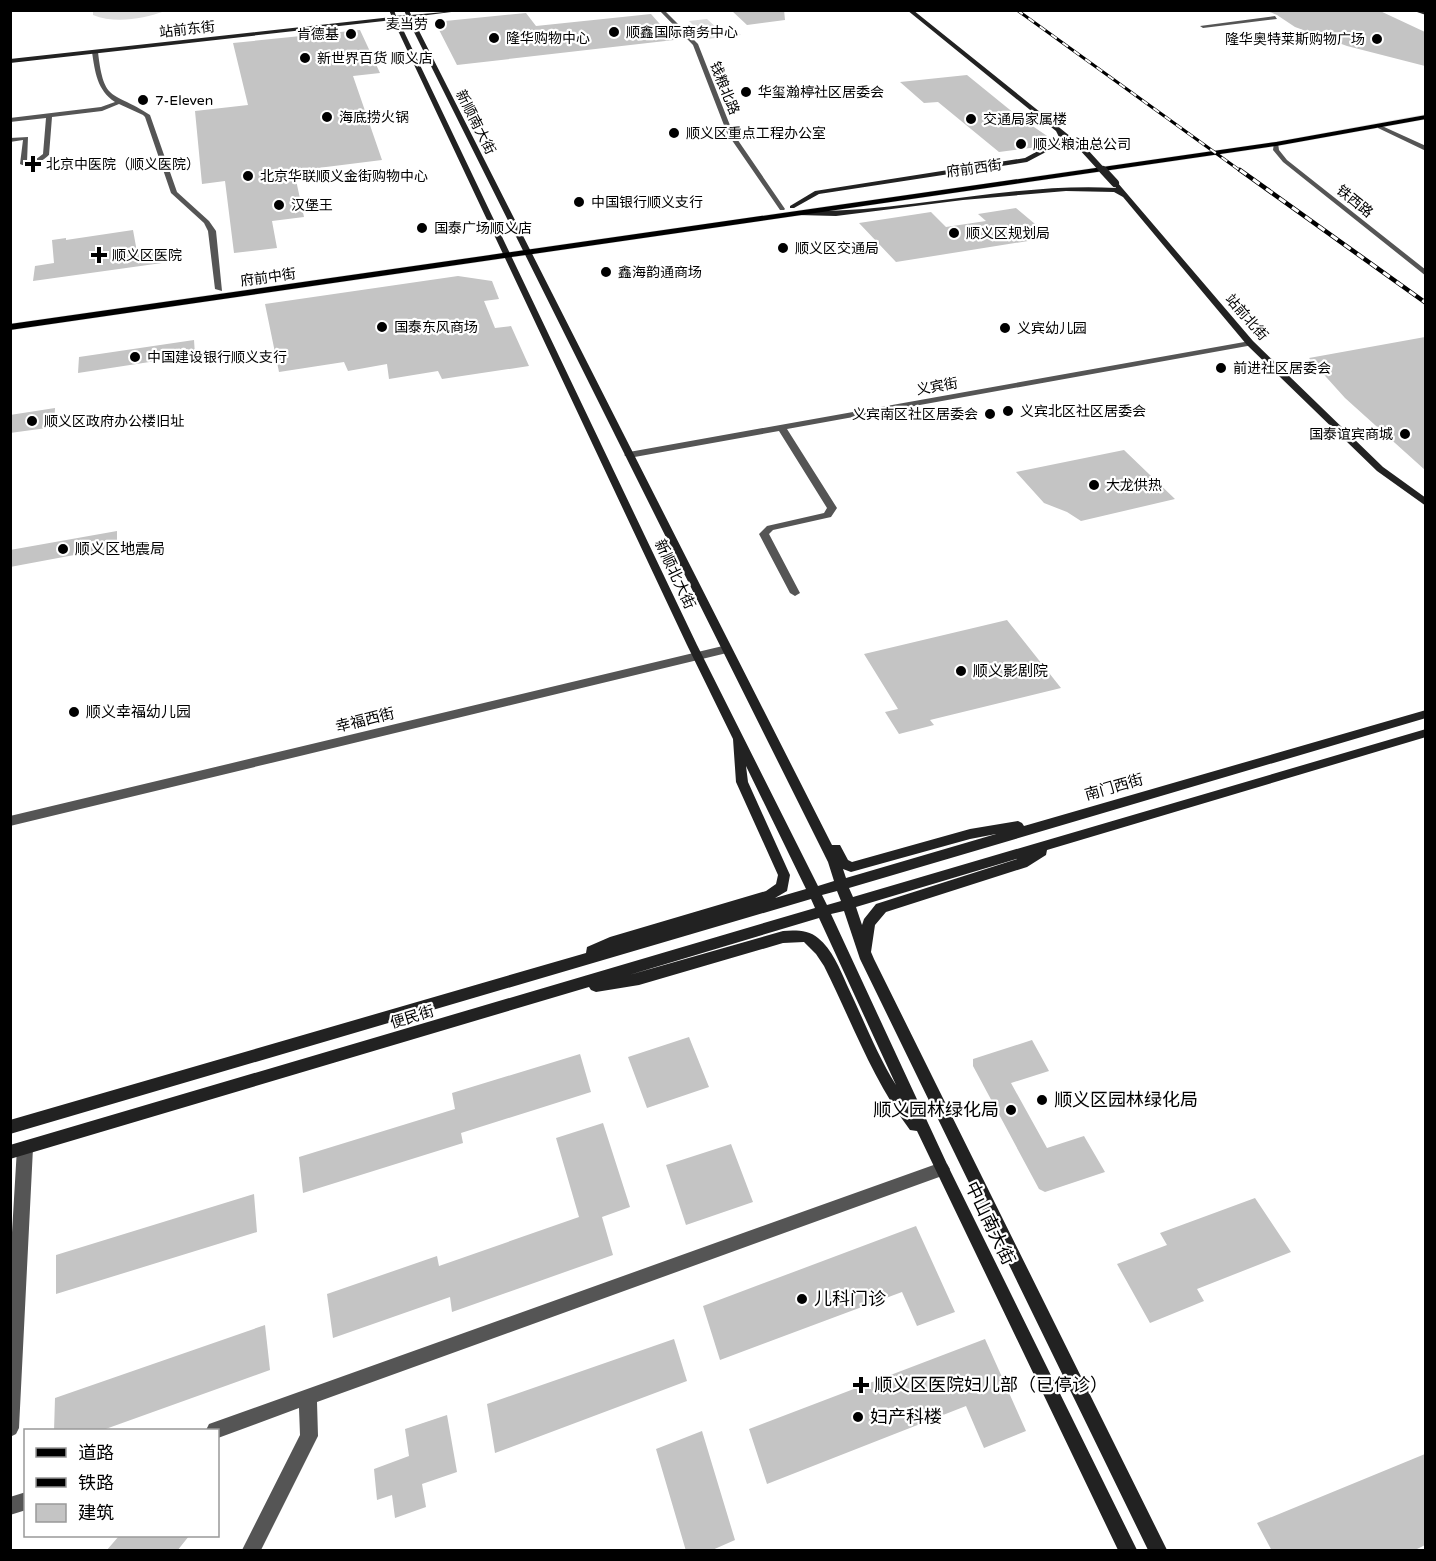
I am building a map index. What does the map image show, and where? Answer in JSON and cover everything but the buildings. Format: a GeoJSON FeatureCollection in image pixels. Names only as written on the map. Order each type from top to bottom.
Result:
{"type":"FeatureCollection","features":[{"type":"Feature","properties":{"kind":"main road"},"geometry":{"type":"LineString","coordinates":[[401,15],[448,10]]}},
{"type":"Feature","properties":{"kind":"main road"},"geometry":{"type":"LineString","coordinates":[[401,15],[465,10]]}},
{"type":"Feature","properties":{"kind":"main road"},"geometry":{"type":"LineString","coordinates":[[791,210],[817,192],[1027,160],[1064,139],[1059,130],[909,10]]}},
{"type":"Feature","properties":{"kind":"main road"},"geometry":{"type":"LineString","coordinates":[[1416,10],[1425,15]]}},
{"type":"Feature","properties":{"kind":"main road","name":"站前东街"},"geometry":{"type":"LineString","coordinates":[[10,60],[401,15]]}},
{"type":"Feature","properties":{"kind":"main road","name":"站前东街"},"geometry":{"type":"LineString","coordinates":[[10,60],[401,15]]}},
{"type":"Feature","properties":{"kind":"main road","name":"新顺南大街"},"geometry":{"type":"LineString","coordinates":[[401,15],[527,249]]}},
{"type":"Feature","properties":{"kind":"main road","name":"新顺南大街"},"geometry":{"type":"LineString","coordinates":[[401,15],[507,252]]}},
{"type":"Feature","properties":{"kind":"main road","name":"府前西街"},"geometry":{"type":"LineString","coordinates":[[527,249],[1283,137],[1425,111]]}},
{"type":"Feature","properties":{"kind":"main road","name":"府前西街"},"geometry":{"type":"LineString","coordinates":[[527,249],[791,210],[1276,144],[1380,127],[1425,117]]}},
{"type":"Feature","properties":{"kind":"main road","name":"站前北街"},"geometry":{"type":"LineString","coordinates":[[1059,130],[1083,149],[1115,183],[1250,343],[1380,469],[1425,503]]}},
{"type":"Feature","properties":{"kind":"main road"},"geometry":{"type":"LineString","coordinates":[[791,210],[836,214],[963,198],[1066,189],[1115,190],[1127,197]]}},
{"type":"Feature","properties":{"kind":"main road","name":"府前中街"},"geometry":{"type":"LineString","coordinates":[[10,327],[527,249]]}},
{"type":"Feature","properties":{"kind":"main road","name":"新顺北大街"},"geometry":{"type":"LineString","coordinates":[[527,249],[834,862],[867,959],[1158,1551]]}},
{"type":"Feature","properties":{"kind":"main road","name":"府前中街"},"geometry":{"type":"LineString","coordinates":[[10,318],[507,252]]}},
{"type":"Feature","properties":{"kind":"main road","name":"新顺北大街"},"geometry":{"type":"LineString","coordinates":[[507,252],[822,911]]}},
{"type":"Feature","properties":{"kind":"main road","name":"南门西街"},"geometry":{"type":"LineString","coordinates":[[813,891],[1425,714]]}},
{"type":"Feature","properties":{"kind":"main road"},"geometry":{"type":"LineString","coordinates":[[768,732],[792,762],[846,866],[857,866],[989,829],[1043,825]]}},
{"type":"Feature","properties":{"kind":"main road"},"geometry":{"type":"LineString","coordinates":[[822,911],[1425,733]]}},
{"type":"Feature","properties":{"kind":"main road"},"geometry":{"type":"LineString","coordinates":[[560,968],[615,941],[771,895],[782,887],[784,875],[742,782],[738,737]]}},
{"type":"Feature","properties":{"kind":"main road"},"geometry":{"type":"LineString","coordinates":[[867,959],[866,940],[869,923],[881,908],[1022,863],[1053,843]]}},
{"type":"Feature","properties":{"kind":"main road","name":"便民街"},"geometry":{"type":"LineString","coordinates":[[10,1127],[560,968],[813,891]]}},
{"type":"Feature","properties":{"kind":"main road","name":"便民街"},"geometry":{"type":"LineString","coordinates":[[18,1150],[822,911]]}},
{"type":"Feature","properties":{"kind":"main road","name":"中山南大街"},"geometry":{"type":"LineString","coordinates":[[822,911],[942,1169],[1128,1551]]}},
{"type":"Feature","properties":{"kind":"main road"},"geometry":{"type":"LineString","coordinates":[[551,993],[639,979],[783,937],[801,936],[810,940],[824,954],[871,1054],[893,1094],[932,1148]]}},
{"type":"Feature","properties":{"kind":"street","name":"钱粮北路"},"geometry":{"type":"LineString","coordinates":[[661,10],[694,44],[730,133],[791,210]]}},
{"type":"Feature","properties":{"kind":"street"},"geometry":{"type":"LineString","coordinates":[[1203,26],[1275,18]]}},
{"type":"Feature","properties":{"kind":"street"},"geometry":{"type":"LineString","coordinates":[[95,52],[99,84],[106,93],[119,102],[148,116],[174,193],[207,222],[212,231],[219,289]]}},
{"type":"Feature","properties":{"kind":"street"},"geometry":{"type":"LineString","coordinates":[[10,120],[102,109],[119,102]]}},
{"type":"Feature","properties":{"kind":"street"},"geometry":{"type":"LineString","coordinates":[[10,140],[26,138],[23,164],[36,162],[46,155],[49,116]]}},
{"type":"Feature","properties":{"kind":"street"},"geometry":{"type":"LineString","coordinates":[[1380,127],[1425,149]]}},
{"type":"Feature","properties":{"kind":"street","name":"铁西路"},"geometry":{"type":"LineString","coordinates":[[1276,144],[1276,150],[1285,161],[1425,274]]}},
{"type":"Feature","properties":{"kind":"street","name":"义宾街"},"geometry":{"type":"LineString","coordinates":[[629,455],[1250,343]]}},
{"type":"Feature","properties":{"kind":"street"},"geometry":{"type":"LineString","coordinates":[[782,428],[832,508],[828,515],[770,528],[764,534],[795,593]]}},
{"type":"Feature","properties":{"kind":"street","name":"幸福西街"},"geometry":{"type":"LineString","coordinates":[[10,820],[727,649]]}},
{"type":"Feature","properties":{"kind":"street"},"geometry":{"type":"LineString","coordinates":[[10,1428],[18,1150]]}},
{"type":"Feature","properties":{"kind":"street"},"geometry":{"type":"LineString","coordinates":[[219,1429],[942,1169]]}},
{"type":"Feature","properties":{"kind":"street"},"geometry":{"type":"LineString","coordinates":[[251,1551],[309,1436],[308,1396]]}},
{"type":"Feature","properties":{"kind":"shaded area"},"geometry":{"type":"Polygon","coordinates":[[[93,10],[165,11],[120,20],[93,15],[93,10]]]}},
{"type":"Feature","properties":{"kind":"shaded area"},"geometry":{"type":"Polygon","coordinates":[[[707,19],[719,30],[733,29],[741,35],[707,39],[689,21],[707,19]]]}},
{"type":"Feature","properties":{"kind":"railway"},"geometry":{"type":"LineString","coordinates":[[1017,10],[1242,172]]}},
{"type":"Feature","properties":{"kind":"railway"},"geometry":{"type":"LineString","coordinates":[[1240,170],[1426,303]]}},
{"type":"Feature","properties":{"kind":"place","name":"麦当劳"},"geometry":{"type":"Point","coordinates":[440,24]}},
{"type":"Feature","properties":{"kind":"place","name":"顺鑫国际商务中心"},"geometry":{"type":"Point","coordinates":[614,32]}},
{"type":"Feature","properties":{"kind":"place","name":"肯德基"},"geometry":{"type":"Point","coordinates":[351,34]}},
{"type":"Feature","properties":{"kind":"place","name":"隆华购物中心"},"geometry":{"type":"Point","coordinates":[494,38]}},
{"type":"Feature","properties":{"kind":"place","name":"隆华奥特莱斯购物广场"},"geometry":{"type":"Point","coordinates":[1377,39]}},
{"type":"Feature","properties":{"kind":"place","name":"新世界百货 顺义店"},"geometry":{"type":"Point","coordinates":[305,58]}},
{"type":"Feature","properties":{"kind":"place","name":"华玺瀚楟社区居委会"},"geometry":{"type":"Point","coordinates":[746,92]}},
{"type":"Feature","properties":{"kind":"place","name":"7-Eleven"},"geometry":{"type":"Point","coordinates":[143,100]}},
{"type":"Feature","properties":{"kind":"place","name":"海底捞火锅"},"geometry":{"type":"Point","coordinates":[327,117]}},
{"type":"Feature","properties":{"kind":"place","name":"交通局家属楼"},"geometry":{"type":"Point","coordinates":[971,119]}},
{"type":"Feature","properties":{"kind":"place","name":"顺义区重点工程办公室"},"geometry":{"type":"Point","coordinates":[674,133]}},
{"type":"Feature","properties":{"kind":"place","name":"顺义粮油总公司"},"geometry":{"type":"Point","coordinates":[1021,144]}},
{"type":"Feature","properties":{"kind":"place","name":"北京中医院（顺义医院）"},"geometry":{"type":"Point","coordinates":[33,164]}},
{"type":"Feature","properties":{"kind":"place","name":"北京华联顺义金街购物中心"},"geometry":{"type":"Point","coordinates":[248,176]}},
{"type":"Feature","properties":{"kind":"place","name":"中国银行顺义支行"},"geometry":{"type":"Point","coordinates":[579,202]}},
{"type":"Feature","properties":{"kind":"place","name":"汉堡王"},"geometry":{"type":"Point","coordinates":[279,205]}},
{"type":"Feature","properties":{"kind":"place","name":"国泰广场顺义店"},"geometry":{"type":"Point","coordinates":[422,228]}},
{"type":"Feature","properties":{"kind":"place","name":"顺义区规划局"},"geometry":{"type":"Point","coordinates":[954,233]}},
{"type":"Feature","properties":{"kind":"place","name":"顺义区交通局"},"geometry":{"type":"Point","coordinates":[783,248]}},
{"type":"Feature","properties":{"kind":"place","name":"顺义区医院"},"geometry":{"type":"Point","coordinates":[99,255]}},
{"type":"Feature","properties":{"kind":"place","name":"鑫海韵通商场"},"geometry":{"type":"Point","coordinates":[606,272]}},
{"type":"Feature","properties":{"kind":"place","name":"国泰东风商场"},"geometry":{"type":"Point","coordinates":[382,327]}},
{"type":"Feature","properties":{"kind":"place","name":"义宾幼儿园"},"geometry":{"type":"Point","coordinates":[1005,328]}},
{"type":"Feature","properties":{"kind":"place","name":"中国建设银行顺义支行"},"geometry":{"type":"Point","coordinates":[135,357]}},
{"type":"Feature","properties":{"kind":"place","name":"前进社区居委会"},"geometry":{"type":"Point","coordinates":[1221,368]}},
{"type":"Feature","properties":{"kind":"place","name":"义宾北区社区居委会"},"geometry":{"type":"Point","coordinates":[1008,411]}},
{"type":"Feature","properties":{"kind":"place","name":"义宾南区社区居委会"},"geometry":{"type":"Point","coordinates":[990,414]}},
{"type":"Feature","properties":{"kind":"place","name":"顺义区政府办公楼旧址"},"geometry":{"type":"Point","coordinates":[32,421]}},
{"type":"Feature","properties":{"kind":"place","name":"国泰谊宾商城"},"geometry":{"type":"Point","coordinates":[1405,434]}},
{"type":"Feature","properties":{"kind":"place","name":"大龙供热"},"geometry":{"type":"Point","coordinates":[1094,485]}},
{"type":"Feature","properties":{"kind":"place","name":"顺义区地震局"},"geometry":{"type":"Point","coordinates":[63,549]}},
{"type":"Feature","properties":{"kind":"place","name":"顺义影剧院"},"geometry":{"type":"Point","coordinates":[961,671]}},
{"type":"Feature","properties":{"kind":"place","name":"顺义幸福幼儿园"},"geometry":{"type":"Point","coordinates":[74,712]}},
{"type":"Feature","properties":{"kind":"place","name":"顺义区园林绿化局"},"geometry":{"type":"Point","coordinates":[1042,1100]}},
{"type":"Feature","properties":{"kind":"place","name":"顺义园林绿化局"},"geometry":{"type":"Point","coordinates":[1011,1110]}},
{"type":"Feature","properties":{"kind":"place","name":"儿科门诊"},"geometry":{"type":"Point","coordinates":[802,1299]}},
{"type":"Feature","properties":{"kind":"place","name":"顺义区医院妇儿部（已停诊）"},"geometry":{"type":"Point","coordinates":[861,1385]}},
{"type":"Feature","properties":{"kind":"place","name":"妇产科楼"},"geometry":{"type":"Point","coordinates":[858,1417]}}]}
